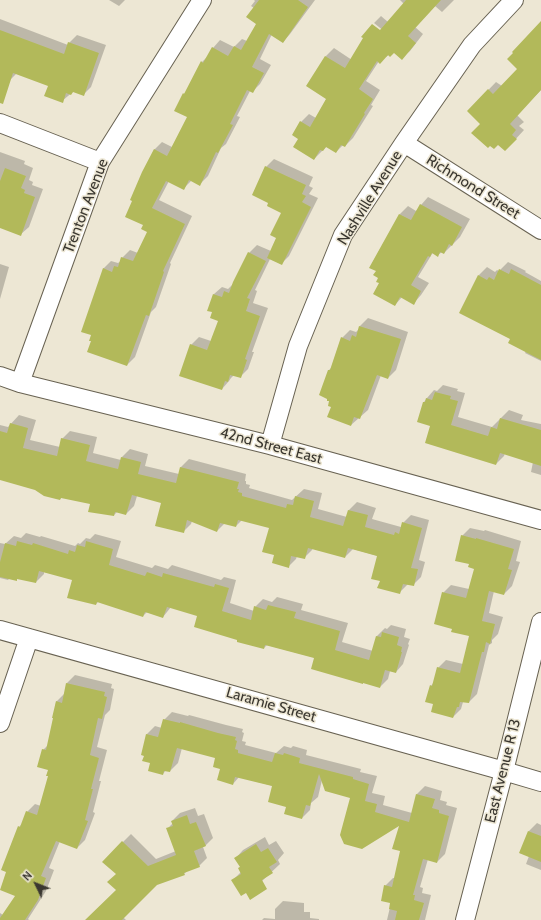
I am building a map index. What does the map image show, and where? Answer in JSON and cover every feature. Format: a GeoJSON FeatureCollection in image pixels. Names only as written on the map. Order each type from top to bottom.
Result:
{"type":"FeatureCollection","features":[{"type":"Feature","properties":{"kind":"street","name":"Trenton Avenue"},"geometry":{"type":"LineString","coordinates":[[20,383],[100,162],[202,0]]}},
{"type":"Feature","properties":{"kind":"street","name":"Nashville Avenue"},"geometry":{"type":"LineString","coordinates":[[270,445],[298,346],[343,235],[404,143],[472,45],[514,0]]}},
{"type":"Feature","properties":{"kind":"street"},"geometry":{"type":"LineString","coordinates":[[0,123],[100,162]]}},
{"type":"Feature","properties":{"kind":"street","name":"Richmond Street"},"geometry":{"type":"LineString","coordinates":[[404,143],[541,230]]}},
{"type":"Feature","properties":{"kind":"street","name":"42nd Street East"},"geometry":{"type":"LineString","coordinates":[[0,376],[20,383],[270,445],[541,520]]}},
{"type":"Feature","properties":{"kind":"street","name":"East Avenue R 13"},"geometry":{"type":"LineString","coordinates":[[464,920],[504,771],[541,622]]}},
{"type":"Feature","properties":{"kind":"street","name":"Laramie Street"},"geometry":{"type":"LineString","coordinates":[[0,630],[541,782]]}},
{"type":"Feature","properties":{"kind":"street"},"geometry":{"type":"LineString","coordinates":[[0,723],[29,638]]}},
{"type":"Feature","properties":{"kind":"building"},"geometry":{"type":"Polygon","coordinates":[[[259,0],[298,0],[308,7],[283,43],[269,34],[252,67],[264,73],[253,93],[247,90],[230,124],[233,125],[218,153],[216,152],[200,186],[189,180],[184,190],[166,181],[152,208],[185,224],[163,271],[164,272],[149,316],[146,315],[127,366],[87,352],[91,341],[89,341],[91,335],[81,332],[103,268],[112,272],[114,266],[118,267],[121,257],[133,261],[147,232],[141,229],[143,225],[125,217],[132,201],[130,200],[142,172],[154,149],[167,156],[187,117],[174,111],[201,61],[203,63],[212,47],[228,56],[234,46],[241,50],[256,24],[246,17],[259,0]]]}},
{"type":"Feature","properties":{"kind":"building"},"geometry":{"type":"Polygon","coordinates":[[[406,0],[441,0],[408,36],[416,43],[402,60],[394,53],[390,57],[388,55],[380,64],[377,61],[359,89],[373,99],[345,147],[341,145],[336,153],[326,147],[323,151],[320,150],[314,160],[293,147],[298,139],[292,135],[300,121],[310,127],[326,99],[306,86],[325,56],[345,68],[363,38],[361,37],[372,24],[380,30],[406,0]]]}},
{"type":"Feature","properties":{"kind":"building"},"geometry":{"type":"Polygon","coordinates":[[[541,21],[541,90],[510,124],[516,130],[512,135],[517,139],[505,151],[498,145],[494,149],[490,146],[488,148],[471,133],[480,124],[467,111],[488,89],[493,94],[517,69],[507,59],[541,21]]]}},
{"type":"Feature","properties":{"kind":"building"},"geometry":{"type":"Polygon","coordinates":[[[0,30],[64,54],[68,42],[99,53],[84,96],[73,92],[71,95],[66,93],[63,103],[44,96],[48,86],[13,73],[3,104],[0,103],[0,30]]]}},
{"type":"Feature","properties":{"kind":"building"},"geometry":{"type":"Polygon","coordinates":[[[265,166],[306,185],[302,194],[306,196],[302,202],[311,207],[282,265],[267,258],[276,238],[270,235],[281,213],[267,206],[268,203],[252,195],[265,166]]]}},
{"type":"Feature","properties":{"kind":"building"},"geometry":{"type":"Polygon","coordinates":[[[5,168],[26,176],[21,188],[25,190],[24,193],[35,197],[21,236],[0,228],[0,181],[5,168]]]}},
{"type":"Feature","properties":{"kind":"building"},"geometry":{"type":"Polygon","coordinates":[[[420,204],[462,227],[452,246],[449,244],[444,254],[440,252],[438,257],[432,253],[430,257],[428,256],[411,285],[421,291],[414,305],[400,297],[395,306],[373,294],[379,283],[376,282],[378,278],[373,275],[376,271],[369,268],[399,214],[411,220],[420,204]]]}},
{"type":"Feature","properties":{"kind":"building"},"geometry":{"type":"Polygon","coordinates":[[[248,252],[266,261],[247,298],[250,299],[246,311],[260,316],[245,359],[247,360],[241,378],[230,375],[228,382],[225,381],[222,390],[179,376],[190,344],[207,350],[218,321],[210,318],[212,312],[207,311],[213,294],[222,297],[224,291],[229,293],[248,252]]]}},
{"type":"Feature","properties":{"kind":"building"},"geometry":{"type":"Polygon","coordinates":[[[499,269],[509,274],[511,269],[541,285],[541,360],[508,343],[510,339],[459,313],[478,275],[487,280],[489,277],[494,280],[499,269]]]}},
{"type":"Feature","properties":{"kind":"building"},"geometry":{"type":"Polygon","coordinates":[[[359,326],[401,339],[388,379],[377,375],[360,419],[354,417],[351,426],[327,417],[331,407],[328,406],[329,401],[319,395],[328,370],[330,370],[341,337],[350,341],[352,335],[356,337],[359,326]]]}},
{"type":"Feature","properties":{"kind":"building"},"geometry":{"type":"Polygon","coordinates":[[[435,392],[451,396],[450,399],[458,401],[451,425],[488,436],[491,427],[497,429],[500,418],[541,430],[541,466],[500,453],[496,465],[425,443],[430,426],[417,422],[423,402],[425,402],[426,398],[432,400],[435,392]]]}},
{"type":"Feature","properties":{"kind":"building"},"geometry":{"type":"Polygon","coordinates":[[[10,423],[28,428],[23,448],[57,456],[61,438],[90,445],[86,461],[118,469],[121,457],[141,462],[138,474],[176,483],[180,467],[239,482],[237,489],[239,489],[238,492],[242,493],[242,496],[286,508],[287,504],[293,505],[295,496],[314,501],[310,517],[343,526],[348,510],[368,515],[365,527],[394,535],[395,532],[399,534],[402,522],[422,528],[411,568],[418,569],[414,586],[403,584],[400,594],[377,588],[380,581],[371,579],[377,556],[348,548],[345,558],[308,548],[305,559],[291,556],[289,568],[272,563],[274,555],[262,552],[269,528],[238,520],[236,527],[220,523],[217,532],[187,520],[184,533],[155,526],[161,503],[132,495],[126,515],[115,512],[114,516],[88,512],[90,504],[44,496],[35,490],[0,480],[0,431],[7,433],[10,423]]]}},
{"type":"Feature","properties":{"kind":"building"},"geometry":{"type":"Polygon","coordinates":[[[461,535],[514,549],[508,569],[512,570],[504,595],[489,591],[482,621],[495,624],[490,644],[486,642],[484,652],[482,652],[469,703],[460,702],[453,718],[431,712],[433,704],[425,702],[430,685],[432,686],[437,667],[460,673],[469,636],[451,632],[452,629],[434,624],[442,592],[466,598],[474,569],[468,567],[469,564],[455,561],[461,535]]]}},
{"type":"Feature","properties":{"kind":"building"},"geometry":{"type":"Polygon","coordinates":[[[17,541],[32,545],[33,543],[68,554],[69,550],[75,552],[77,545],[85,547],[86,541],[113,549],[109,565],[145,576],[147,572],[162,577],[163,573],[214,587],[215,584],[229,588],[222,611],[251,620],[254,606],[266,610],[268,605],[296,612],[294,618],[340,631],[335,650],[369,660],[376,636],[381,637],[382,632],[399,637],[397,645],[402,647],[402,652],[396,673],[385,670],[380,688],[363,684],[311,669],[314,658],[265,645],[264,649],[237,642],[237,640],[194,627],[197,616],[167,607],[163,618],[145,612],[143,617],[97,602],[96,605],[67,598],[72,580],[39,571],[36,583],[0,577],[0,562],[5,543],[16,546],[17,541]]]}},
{"type":"Feature","properties":{"kind":"building"},"geometry":{"type":"Polygon","coordinates":[[[66,683],[105,692],[104,696],[107,697],[102,719],[98,718],[90,755],[99,758],[85,820],[88,821],[77,849],[56,841],[41,876],[46,878],[38,900],[25,920],[0,920],[15,896],[0,890],[6,872],[1,870],[18,826],[20,827],[26,811],[37,815],[48,776],[46,776],[48,770],[37,767],[42,749],[46,750],[56,701],[62,703],[66,683]]]}},
{"type":"Feature","properties":{"kind":"building"},"geometry":{"type":"Polygon","coordinates":[[[163,719],[236,737],[235,740],[237,741],[235,749],[238,750],[238,753],[272,762],[275,753],[283,755],[284,753],[300,758],[299,763],[353,777],[353,779],[369,784],[365,801],[377,804],[375,812],[409,822],[416,794],[435,799],[432,808],[439,810],[439,813],[449,816],[437,863],[423,859],[413,895],[415,895],[414,900],[424,903],[419,920],[395,920],[397,911],[389,909],[390,903],[381,901],[384,885],[392,887],[400,851],[392,849],[399,826],[362,849],[344,844],[340,835],[350,798],[325,791],[319,774],[310,806],[306,805],[302,819],[284,814],[286,807],[268,802],[272,786],[235,777],[233,785],[217,780],[220,769],[213,767],[215,758],[177,748],[170,772],[164,771],[163,775],[148,771],[150,763],[142,761],[144,756],[141,755],[146,734],[158,737],[163,719]]]}},
{"type":"Feature","properties":{"kind":"building"},"geometry":{"type":"Polygon","coordinates":[[[187,815],[190,824],[196,822],[206,846],[194,851],[200,867],[184,873],[185,875],[157,885],[122,920],[85,920],[116,890],[107,882],[116,874],[102,862],[122,841],[148,866],[176,855],[166,828],[173,826],[171,821],[187,815]]]}},
{"type":"Feature","properties":{"kind":"building"},"geometry":{"type":"Polygon","coordinates":[[[528,831],[541,836],[541,862],[519,853],[528,831]]]}},
{"type":"Feature","properties":{"kind":"building"},"geometry":{"type":"Polygon","coordinates":[[[256,844],[261,852],[268,848],[277,862],[269,867],[273,873],[262,880],[267,889],[250,900],[246,893],[241,896],[231,880],[241,874],[238,868],[240,867],[234,858],[256,844]]]}}]}
